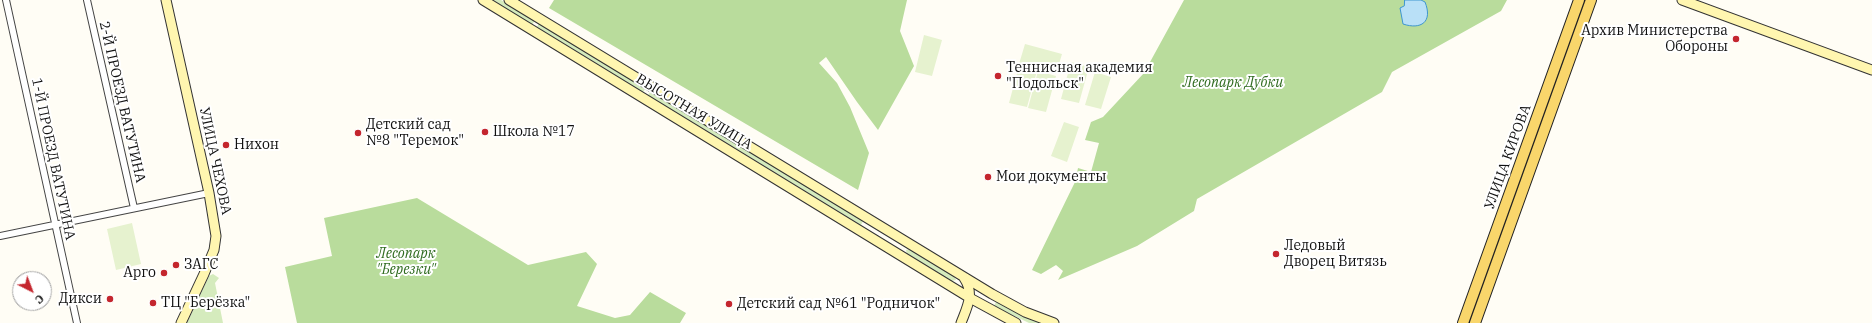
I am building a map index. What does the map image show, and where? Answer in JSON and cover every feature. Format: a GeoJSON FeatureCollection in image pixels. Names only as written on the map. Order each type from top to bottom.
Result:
{"type":"FeatureCollection","features":[{"type":"Feature","properties":{"kind":"main road","name":"УЛИЦА КИРОВА"},"geometry":{"type":"LineString","coordinates":[[1464,323],[1579,0]]}},
{"type":"Feature","properties":{"kind":"main road","name":"УЛИЦА КИРОВА"},"geometry":{"type":"LineString","coordinates":[[1475,323],[1591,0]]}},
{"type":"Feature","properties":{"kind":"street","name":"1-Й ПРОЕЗД ВАТУТИНА"},"geometry":{"type":"LineString","coordinates":[[6,0],[77,323]]}},
{"type":"Feature","properties":{"kind":"street","name":"2-Й ПРОЕЗД ВАТУТИНА"},"geometry":{"type":"LineString","coordinates":[[87,0],[134,208]]}},
{"type":"Feature","properties":{"kind":"street","name":"УЛИЦА ЧЕХОВА"},"geometry":{"type":"LineString","coordinates":[[166,0],[209,193],[216,236],[215,244],[204,274],[181,323]]}},
{"type":"Feature","properties":{"kind":"street","name":"ВЫСОТНАЯ УЛИЦА"},"geometry":{"type":"LineString","coordinates":[[483,0],[970,298],[1016,323]]}},
{"type":"Feature","properties":{"kind":"street","name":"ВЫСОТНАЯ УЛИЦА"},"geometry":{"type":"LineString","coordinates":[[510,0],[992,294],[1025,312],[1054,323]]}},
{"type":"Feature","properties":{"kind":"street"},"geometry":{"type":"LineString","coordinates":[[1682,0],[1872,70]]}},
{"type":"Feature","properties":{"kind":"street"},"geometry":{"type":"LineString","coordinates":[[0,236],[209,193]]}},
{"type":"Feature","properties":{"kind":"street"},"geometry":{"type":"LineString","coordinates":[[890,248],[897,236]]}},
{"type":"Feature","properties":{"kind":"street"},"geometry":{"type":"LineString","coordinates":[[961,323],[970,298],[968,284],[964,277]]}},
{"type":"Feature","properties":{"kind":"street"},"geometry":{"type":"LineString","coordinates":[[970,298],[983,292],[992,294]]}},
{"type":"Feature","properties":{"kind":"green space"},"geometry":{"type":"Polygon","coordinates":[[[492,0],[501,0],[535,20],[532,25],[492,0]]]}},
{"type":"Feature","properties":{"kind":"green space"},"geometry":{"type":"Polygon","coordinates":[[[554,0],[907,0],[900,31],[914,66],[878,130],[826,57],[819,63],[837,83],[850,107],[869,153],[858,190],[549,8],[554,0]]]}},
{"type":"Feature","properties":{"kind":"green space","name":"Лесопарк Дубки"},"geometry":{"type":"Polygon","coordinates":[[[1184,0],[1507,0],[1501,11],[1392,72],[1382,92],[1197,199],[1194,211],[1137,246],[1058,280],[1063,271],[1056,265],[1041,274],[1032,270],[1075,182],[1078,168],[1091,172],[1099,143],[1085,140],[1091,122],[1103,117],[1144,73],[1184,0]]]}},
{"type":"Feature","properties":{"kind":"green space"},"geometry":{"type":"Polygon","coordinates":[[[539,23],[646,88],[643,92],[537,27],[539,23]]]}},
{"type":"Feature","properties":{"kind":"green space"},"geometry":{"type":"Polygon","coordinates":[[[924,35],[942,40],[932,76],[915,72],[924,35]]]}},
{"type":"Feature","properties":{"kind":"green space"},"geometry":{"type":"Polygon","coordinates":[[[1025,44],[1062,54],[1056,74],[1019,64],[1025,44]]]}},
{"type":"Feature","properties":{"kind":"green space"},"geometry":{"type":"Polygon","coordinates":[[[1071,62],[1089,67],[1079,103],[1061,99],[1071,62]]]}},
{"type":"Feature","properties":{"kind":"green space"},"geometry":{"type":"Polygon","coordinates":[[[1019,66],[1037,71],[1027,107],[1009,103],[1019,66]]]}},
{"type":"Feature","properties":{"kind":"green space"},"geometry":{"type":"Polygon","coordinates":[[[1038,71],[1056,76],[1046,112],[1028,108],[1038,71]]]}},
{"type":"Feature","properties":{"kind":"green space"},"geometry":{"type":"Polygon","coordinates":[[[1095,72],[1111,77],[1101,109],[1085,105],[1095,72]]]}},
{"type":"Feature","properties":{"kind":"green space"},"geometry":{"type":"Polygon","coordinates":[[[651,91],[863,221],[861,225],[648,95],[651,91]]]}},
{"type":"Feature","properties":{"kind":"green space"},"geometry":{"type":"Polygon","coordinates":[[[1064,122],[1079,127],[1067,162],[1051,156],[1064,122]]]}},
{"type":"Feature","properties":{"kind":"green space","name":"Лесопарк \"Березки\""},"geometry":{"type":"Polygon","coordinates":[[[417,198],[528,265],[586,252],[597,264],[577,306],[615,318],[630,315],[650,292],[686,313],[680,323],[297,323],[285,267],[332,256],[324,218],[417,198]]]}},
{"type":"Feature","properties":{"kind":"green space"},"geometry":{"type":"Polygon","coordinates":[[[132,223],[141,264],[116,270],[107,229],[132,223]]]}},
{"type":"Feature","properties":{"kind":"green space"},"geometry":{"type":"Polygon","coordinates":[[[910,249],[954,276],[956,280],[951,281],[907,254],[906,250],[910,249]]]}},
{"type":"Feature","properties":{"kind":"green space"},"geometry":{"type":"Polygon","coordinates":[[[213,274],[219,278],[215,283],[223,323],[187,323],[209,276],[213,274]]]}},
{"type":"Feature","properties":{"kind":"green space"},"geometry":{"type":"Polygon","coordinates":[[[996,302],[1041,323],[1029,323],[994,306],[996,302]]]}},
{"type":"Feature","properties":{"kind":"water"},"geometry":{"type":"Polygon","coordinates":[[[1405,0],[1421,0],[1425,2],[1427,15],[1424,23],[1415,26],[1403,24],[1400,8],[1404,6],[1405,0]]]}},
{"type":"Feature","properties":{"kind":"place","name":"Архив Министерства Обороны"},"geometry":{"type":"Point","coordinates":[1736,39]}},
{"type":"Feature","properties":{"kind":"place","name":"Теннисная академия \"Подольск\""},"geometry":{"type":"Point","coordinates":[998,76]}},
{"type":"Feature","properties":{"kind":"place","name":"Школа №17"},"geometry":{"type":"Point","coordinates":[485,132]}},
{"type":"Feature","properties":{"kind":"place","name":"Детский сад №8 \"Теремок\""},"geometry":{"type":"Point","coordinates":[358,133]}},
{"type":"Feature","properties":{"kind":"place","name":"Нихон"},"geometry":{"type":"Point","coordinates":[226,145]}},
{"type":"Feature","properties":{"kind":"place","name":"Мои документы"},"geometry":{"type":"Point","coordinates":[988,177]}},
{"type":"Feature","properties":{"kind":"place","name":"Ледовый Дворец Витязь"},"geometry":{"type":"Point","coordinates":[1276,254]}},
{"type":"Feature","properties":{"kind":"place","name":"ЗАГС"},"geometry":{"type":"Point","coordinates":[176,265]}},
{"type":"Feature","properties":{"kind":"place","name":"Арго"},"geometry":{"type":"Point","coordinates":[164,273]}},
{"type":"Feature","properties":{"kind":"place","name":"Дикси"},"geometry":{"type":"Point","coordinates":[110,299]}},
{"type":"Feature","properties":{"kind":"place","name":"ТЦ \"Берёзка\""},"geometry":{"type":"Point","coordinates":[153,303]}},
{"type":"Feature","properties":{"kind":"place","name":"Детский сад №61 \"Родничок\""},"geometry":{"type":"Point","coordinates":[729,304]}}]}
